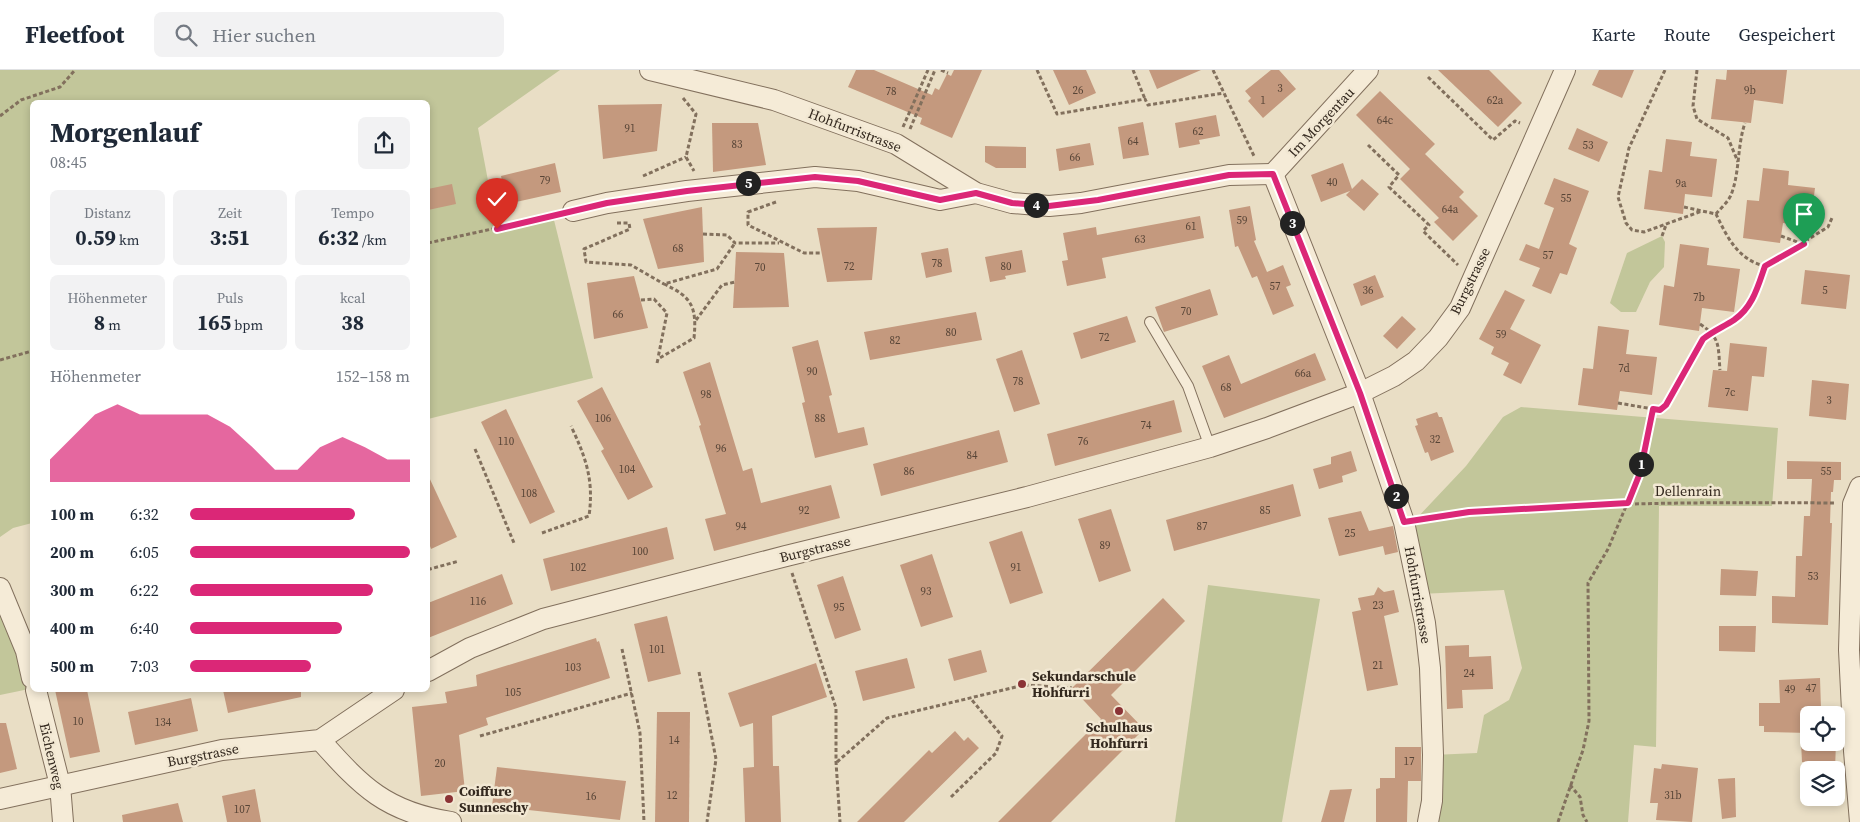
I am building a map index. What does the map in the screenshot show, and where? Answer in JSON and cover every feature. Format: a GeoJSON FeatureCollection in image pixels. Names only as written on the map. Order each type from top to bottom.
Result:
{"type":"FeatureCollection","features":[{"type":"Feature","properties":{"kind":"street","name":"Hohfurristrasse"},"geometry":{"type":"LineString","coordinates":[[650,70],[774,100],[902,139],[976,193],[1012,203],[1049,206],[1090,201],[1229,175],[1273,174],[1360,393],[1404,522],[1425,623],[1430,668],[1433,764],[1432,801],[1428,822]]}},
{"type":"Feature","properties":{"kind":"street","name":"Im Morgentau"},"geometry":{"type":"LineString","coordinates":[[1273,174],[1368,70]]}},
{"type":"Feature","properties":{"kind":"street","name":"Burgstrasse"},"geometry":{"type":"LineString","coordinates":[[430,670],[470,648],[543,619],[786,556],[1028,497],[1210,447],[1360,393],[1394,376],[1416,361],[1438,338],[1460,308],[1565,70]]}},
{"type":"Feature","properties":{"kind":"street"},"geometry":{"type":"LineString","coordinates":[[573,211],[607,203],[687,191],[815,177],[858,181],[940,200],[976,193]]}},
{"type":"Feature","properties":{"kind":"street"},"geometry":{"type":"LineString","coordinates":[[1856,495],[1848,650],[1860,822]]}},
{"type":"Feature","properties":{"kind":"street"},"geometry":{"type":"LineString","coordinates":[[0,588],[26,651],[30,669]]}},
{"type":"Feature","properties":{"kind":"street","name":"Eichenweg"},"geometry":{"type":"LineString","coordinates":[[37,692],[60,785],[63,822]]}},
{"type":"Feature","properties":{"kind":"street","name":"Burgstrasse"},"geometry":{"type":"LineString","coordinates":[[0,799],[222,750],[320,740],[391,692]]}},
{"type":"Feature","properties":{"kind":"street"},"geometry":{"type":"LineString","coordinates":[[320,740],[347,770],[386,803],[419,817],[451,822]]}},
{"type":"Feature","properties":{"kind":"lane"},"geometry":{"type":"LineString","coordinates":[[1150,322],[1188,386],[1210,447]]}},
{"type":"Feature","properties":{"kind":"path"},"geometry":{"type":"LineString","coordinates":[[0,116],[21,100],[60,88],[75,70]]}},
{"type":"Feature","properties":{"kind":"path"},"geometry":{"type":"LineString","coordinates":[[902,139],[928,70]]}},
{"type":"Feature","properties":{"kind":"path"},"geometry":{"type":"LineString","coordinates":[[902,139],[935,70]]}},
{"type":"Feature","properties":{"kind":"path"},"geometry":{"type":"LineString","coordinates":[[941,70],[948,73]]}},
{"type":"Feature","properties":{"kind":"path"},"geometry":{"type":"LineString","coordinates":[[1037,70],[1057,114],[1145,99]]}},
{"type":"Feature","properties":{"kind":"path"},"geometry":{"type":"LineString","coordinates":[[1133,70],[1148,105],[1224,94]]}},
{"type":"Feature","properties":{"kind":"path"},"geometry":{"type":"LineString","coordinates":[[1213,70],[1252,154]]}},
{"type":"Feature","properties":{"kind":"path"},"geometry":{"type":"LineString","coordinates":[[1665,70],[1629,148],[1618,196],[1626,223],[1632,230],[1644,232],[1702,211]]}},
{"type":"Feature","properties":{"kind":"path"},"geometry":{"type":"LineString","coordinates":[[1697,70],[1693,106],[1698,119],[1728,138],[1738,162]]}},
{"type":"Feature","properties":{"kind":"path"},"geometry":{"type":"LineString","coordinates":[[1428,77],[1493,140],[1515,121],[1521,124],[1520,128]]}},
{"type":"Feature","properties":{"kind":"path"},"geometry":{"type":"LineString","coordinates":[[682,96],[696,114],[686,158]]}},
{"type":"Feature","properties":{"kind":"path"},"geometry":{"type":"LineString","coordinates":[[1716,214],[1730,197],[1738,162],[1739,140],[1746,123]]}},
{"type":"Feature","properties":{"kind":"path"},"geometry":{"type":"LineString","coordinates":[[1368,145],[1399,175],[1389,187],[1429,225],[1423,231],[1456,263]]}},
{"type":"Feature","properties":{"kind":"path"},"geometry":{"type":"LineString","coordinates":[[781,201],[748,212],[748,225],[780,243],[804,253],[821,252]]}},
{"type":"Feature","properties":{"kind":"path"},"geometry":{"type":"LineString","coordinates":[[1684,207],[1716,214]]}},
{"type":"Feature","properties":{"kind":"path"},"geometry":{"type":"LineString","coordinates":[[430,243],[573,211]]}},
{"type":"Feature","properties":{"kind":"path"},"geometry":{"type":"LineString","coordinates":[[1716,214],[1726,235],[1739,253],[1756,264],[1765,266]]}},
{"type":"Feature","properties":{"kind":"path"},"geometry":{"type":"LineString","coordinates":[[1618,403],[1660,410],[1666,405],[1703,339],[1735,320],[1753,301],[1765,266],[1828,228],[1832,218]]}},
{"type":"Feature","properties":{"kind":"path"},"geometry":{"type":"LineString","coordinates":[[623,223],[630,223],[630,229],[584,249],[586,262],[631,265],[681,292],[694,308],[696,320],[694,338],[658,361],[667,313],[654,299],[641,300]]}},
{"type":"Feature","properties":{"kind":"path"},"geometry":{"type":"LineString","coordinates":[[1662,236],[1666,224]]}},
{"type":"Feature","properties":{"kind":"path"},"geometry":{"type":"LineString","coordinates":[[703,234],[727,235],[734,243],[780,243]]}},
{"type":"Feature","properties":{"kind":"path"},"geometry":{"type":"LineString","coordinates":[[1781,236],[1804,244]]}},
{"type":"Feature","properties":{"kind":"path"},"geometry":{"type":"LineString","coordinates":[[664,284],[716,270],[734,243]]}},
{"type":"Feature","properties":{"kind":"path"},"geometry":{"type":"LineString","coordinates":[[696,320],[722,285],[735,282]]}},
{"type":"Feature","properties":{"kind":"path"},"geometry":{"type":"LineString","coordinates":[[1700,324],[1712,332],[1718,341],[1720,370]]}},
{"type":"Feature","properties":{"kind":"path"},"geometry":{"type":"LineString","coordinates":[[0,360],[30,352]]}},
{"type":"Feature","properties":{"kind":"path"},"geometry":{"type":"LineString","coordinates":[[1558,822],[1583,750],[1589,721],[1588,583],[1608,549],[1640,473],[1653,409]]}},
{"type":"Feature","properties":{"kind":"path"},"geometry":{"type":"LineString","coordinates":[[542,533],[589,516],[592,493],[585,457],[571,426]]}},
{"type":"Feature","properties":{"kind":"path"},"geometry":{"type":"LineString","coordinates":[[475,449],[514,543]]}},
{"type":"Feature","properties":{"kind":"path","name":"Dellenrain"},"geometry":{"type":"LineString","coordinates":[[1404,522],[1469,512],[1628,503],[1856,495]]}},
{"type":"Feature","properties":{"kind":"path"},"geometry":{"type":"LineString","coordinates":[[786,556],[836,708],[836,762],[840,822]]}},
{"type":"Feature","properties":{"kind":"path"},"geometry":{"type":"LineString","coordinates":[[430,569],[459,562]]}},
{"type":"Feature","properties":{"kind":"path"},"geometry":{"type":"LineString","coordinates":[[622,648],[640,733],[644,822]]}},
{"type":"Feature","properties":{"kind":"path"},"geometry":{"type":"LineString","coordinates":[[699,672],[716,759],[707,822]]}},
{"type":"Feature","properties":{"kind":"path"},"geometry":{"type":"LineString","coordinates":[[836,762],[888,718],[1024,685],[1072,688]]}},
{"type":"Feature","properties":{"kind":"path"},"geometry":{"type":"LineString","coordinates":[[480,736],[632,693]]}},
{"type":"Feature","properties":{"kind":"path"},"geometry":{"type":"LineString","coordinates":[[951,797],[996,753],[1002,736],[970,699]]}},
{"type":"Feature","properties":{"kind":"path"},"geometry":{"type":"LineString","coordinates":[[1570,784],[1580,797],[1583,815],[1587,822]]}},
{"type":"Feature","properties":{"kind":"green space"},"geometry":{"type":"Polygon","coordinates":[[[0,70],[560,70],[478,128],[497,228],[553,216],[593,378],[430,419],[430,100],[30,100],[30,524],[13,528],[0,537],[0,70]]]}},
{"type":"Feature","properties":{"kind":"green space"},"geometry":{"type":"Polygon","coordinates":[[[1662,236],[1665,242],[1664,267],[1650,282],[1636,312],[1621,312],[1610,303],[1627,253],[1662,236]]]}},
{"type":"Feature","properties":{"kind":"green space"},"geometry":{"type":"Polygon","coordinates":[[[1521,407],[1778,428],[1772,506],[1659,506],[1656,747],[1634,745],[1628,822],[1427,822],[1433,755],[1477,753],[1484,715],[1509,700],[1522,668],[1504,590],[1420,594],[1404,522],[1416,519],[1466,466],[1503,417],[1521,407]]]}},
{"type":"Feature","properties":{"kind":"green space"},"geometry":{"type":"Polygon","coordinates":[[[1208,585],[1320,599],[1282,822],[1175,822],[1208,585]]]}},
{"type":"Feature","properties":{"kind":"green space"},"geometry":{"type":"Polygon","coordinates":[[[0,599],[29,689],[0,695],[0,599]]]}},
{"type":"Feature","properties":{"kind":"building"},"geometry":{"type":"Polygon","coordinates":[[[856,70],[874,70],[932,95],[935,88],[939,90],[947,74],[951,76],[954,70],[982,70],[952,138],[920,124],[922,118],[848,87],[856,70]]]}},
{"type":"Feature","properties":{"kind":"building"},"geometry":{"type":"Polygon","coordinates":[[[1053,70],[1086,70],[1096,93],[1069,105],[1053,70]]]}},
{"type":"Feature","properties":{"kind":"building"},"geometry":{"type":"Polygon","coordinates":[[[1149,70],[1201,70],[1157,89],[1149,70]]]}},
{"type":"Feature","properties":{"kind":"building"},"geometry":{"type":"Polygon","coordinates":[[[1271,70],[1279,70],[1296,89],[1263,118],[1248,101],[1251,98],[1245,91],[1271,70]]]}},
{"type":"Feature","properties":{"kind":"building"},"geometry":{"type":"Polygon","coordinates":[[[1438,70],[1489,70],[1522,103],[1498,127],[1438,70]]]}},
{"type":"Feature","properties":{"kind":"building"},"geometry":{"type":"Polygon","coordinates":[[[1599,70],[1634,70],[1622,98],[1592,85],[1599,70]]]}},
{"type":"Feature","properties":{"kind":"building"},"geometry":{"type":"Polygon","coordinates":[[[1727,70],[1787,70],[1783,104],[1754,100],[1751,123],[1711,119],[1716,79],[1726,80],[1727,70]]]}},
{"type":"Feature","properties":{"kind":"building"},"geometry":{"type":"Polygon","coordinates":[[[1380,91],[1435,144],[1425,154],[1464,192],[1459,197],[1478,216],[1453,241],[1434,222],[1439,218],[1400,179],[1410,169],[1356,115],[1380,91]]]}},
{"type":"Feature","properties":{"kind":"building"},"geometry":{"type":"Polygon","coordinates":[[[662,104],[657,151],[603,159],[598,105],[662,104]]]}},
{"type":"Feature","properties":{"kind":"building"},"geometry":{"type":"Polygon","coordinates":[[[1216,115],[1220,136],[1199,140],[1200,144],[1179,148],[1175,123],[1216,115]]]}},
{"type":"Feature","properties":{"kind":"building"},"geometry":{"type":"Polygon","coordinates":[[[1143,122],[1149,155],[1123,159],[1118,127],[1143,122]]]}},
{"type":"Feature","properties":{"kind":"building"},"geometry":{"type":"Polygon","coordinates":[[[712,123],[758,123],[766,165],[713,172],[712,123]]]}},
{"type":"Feature","properties":{"kind":"building"},"geometry":{"type":"Polygon","coordinates":[[[1577,128],[1608,142],[1599,162],[1568,149],[1577,128]]]}},
{"type":"Feature","properties":{"kind":"building"},"geometry":{"type":"Polygon","coordinates":[[[1666,139],[1692,142],[1690,156],[1717,159],[1712,197],[1685,194],[1683,214],[1644,209],[1649,170],[1662,172],[1666,139]]]}},
{"type":"Feature","properties":{"kind":"building"},"geometry":{"type":"Polygon","coordinates":[[[1090,143],[1094,165],[1059,171],[1056,149],[1090,143]]]}},
{"type":"Feature","properties":{"kind":"building"},"geometry":{"type":"Polygon","coordinates":[[[985,146],[1026,147],[1026,168],[996,168],[985,162],[985,146]]]}},
{"type":"Feature","properties":{"kind":"building"},"geometry":{"type":"Polygon","coordinates":[[[555,163],[561,192],[507,204],[501,176],[555,163]]]}},
{"type":"Feature","properties":{"kind":"building"},"geometry":{"type":"Polygon","coordinates":[[[1343,163],[1352,189],[1362,179],[1379,194],[1364,211],[1346,195],[1350,191],[1321,202],[1311,175],[1343,163]]]}},
{"type":"Feature","properties":{"kind":"building"},"geometry":{"type":"Polygon","coordinates":[[[1763,168],[1789,171],[1788,185],[1815,188],[1810,226],[1783,223],[1780,243],[1743,238],[1747,200],[1759,201],[1763,168]]]}},
{"type":"Feature","properties":{"kind":"building"},"geometry":{"type":"Polygon","coordinates":[[[1554,178],[1589,191],[1569,244],[1577,248],[1567,275],[1560,273],[1551,294],[1532,286],[1540,268],[1519,260],[1526,244],[1539,249],[1554,208],[1544,204],[1554,178]]]}},
{"type":"Feature","properties":{"kind":"building"},"geometry":{"type":"Polygon","coordinates":[[[452,184],[456,204],[430,210],[430,189],[452,184]]]}},
{"type":"Feature","properties":{"kind":"building"},"geometry":{"type":"Polygon","coordinates":[[[1250,206],[1256,240],[1254,241],[1267,272],[1283,265],[1291,285],[1286,287],[1294,306],[1273,315],[1257,276],[1252,278],[1238,246],[1235,247],[1229,210],[1250,206]]]}},
{"type":"Feature","properties":{"kind":"building"},"geometry":{"type":"Polygon","coordinates":[[[702,207],[704,262],[658,269],[643,219],[702,207]]]}},
{"type":"Feature","properties":{"kind":"building"},"geometry":{"type":"Polygon","coordinates":[[[1200,216],[1204,238],[1102,258],[1106,278],[1067,286],[1062,261],[1068,260],[1063,233],[1096,227],[1097,235],[1200,216]]]}},
{"type":"Feature","properties":{"kind":"building"},"geometry":{"type":"Polygon","coordinates":[[[877,227],[872,280],[827,282],[817,228],[877,227]]]}},
{"type":"Feature","properties":{"kind":"building"},"geometry":{"type":"Polygon","coordinates":[[[1680,244],[1709,248],[1707,265],[1740,269],[1734,312],[1702,308],[1699,331],[1659,325],[1664,285],[1674,287],[1680,244]]]}},
{"type":"Feature","properties":{"kind":"building"},"geometry":{"type":"Polygon","coordinates":[[[948,248],[952,272],[926,278],[921,253],[948,248]]]}},
{"type":"Feature","properties":{"kind":"building"},"geometry":{"type":"Polygon","coordinates":[[[1022,250],[1026,272],[1005,276],[1006,279],[990,282],[985,257],[1022,250]]]}},
{"type":"Feature","properties":{"kind":"building"},"geometry":{"type":"Polygon","coordinates":[[[736,252],[784,253],[789,307],[733,308],[736,252]]]}},
{"type":"Feature","properties":{"kind":"building"},"geometry":{"type":"Polygon","coordinates":[[[1805,270],[1850,275],[1846,309],[1801,304],[1805,270]]]}},
{"type":"Feature","properties":{"kind":"building"},"geometry":{"type":"Polygon","coordinates":[[[1375,275],[1384,297],[1361,306],[1353,284],[1375,275]]]}},
{"type":"Feature","properties":{"kind":"building"},"geometry":{"type":"Polygon","coordinates":[[[634,276],[648,328],[594,339],[587,283],[634,276]]]}},
{"type":"Feature","properties":{"kind":"building"},"geometry":{"type":"Polygon","coordinates":[[[1210,289],[1218,315],[1164,332],[1155,307],[1210,289]]]}},
{"type":"Feature","properties":{"kind":"building"},"geometry":{"type":"Polygon","coordinates":[[[1505,290],[1525,300],[1510,329],[1541,345],[1521,384],[1503,375],[1509,363],[1491,354],[1494,347],[1479,339],[1505,290]]]}},
{"type":"Feature","properties":{"kind":"building"},"geometry":{"type":"Polygon","coordinates":[[[976,312],[982,340],[870,360],[864,332],[976,312]]]}},
{"type":"Feature","properties":{"kind":"building"},"geometry":{"type":"Polygon","coordinates":[[[1127,316],[1136,342],[1081,359],[1073,333],[1127,316]]]}},
{"type":"Feature","properties":{"kind":"building"},"geometry":{"type":"Polygon","coordinates":[[[1402,316],[1416,329],[1397,349],[1383,336],[1402,316]]]}},
{"type":"Feature","properties":{"kind":"building"},"geometry":{"type":"Polygon","coordinates":[[[1598,326],[1629,330],[1626,354],[1657,357],[1652,395],[1620,391],[1617,410],[1578,405],[1583,368],[1593,369],[1598,326]]]}},
{"type":"Feature","properties":{"kind":"building"},"geometry":{"type":"Polygon","coordinates":[[[818,340],[832,395],[829,396],[838,433],[864,427],[868,445],[815,458],[802,403],[805,402],[792,347],[818,340]]]}},
{"type":"Feature","properties":{"kind":"building"},"geometry":{"type":"Polygon","coordinates":[[[1730,343],[1767,347],[1764,377],[1752,376],[1748,411],[1708,407],[1713,370],[1727,371],[1730,343]]]}},
{"type":"Feature","properties":{"kind":"building"},"geometry":{"type":"Polygon","coordinates":[[[1022,350],[1040,404],[1014,412],[996,359],[1022,350]]]}},
{"type":"Feature","properties":{"kind":"building"},"geometry":{"type":"Polygon","coordinates":[[[1315,353],[1326,380],[1224,418],[1202,366],[1229,355],[1241,384],[1315,353]]]}},
{"type":"Feature","properties":{"kind":"building"},"geometry":{"type":"Polygon","coordinates":[[[710,362],[743,471],[752,468],[761,503],[831,485],[840,518],[714,551],[705,519],[726,514],[699,426],[701,425],[683,372],[710,362]]]}},
{"type":"Feature","properties":{"kind":"building"},"geometry":{"type":"Polygon","coordinates":[[[1812,380],[1849,384],[1846,420],[1809,416],[1812,380]]]}},
{"type":"Feature","properties":{"kind":"building"},"geometry":{"type":"Polygon","coordinates":[[[602,387],[653,487],[628,500],[601,451],[604,449],[577,401],[602,387]]]}},
{"type":"Feature","properties":{"kind":"building"},"geometry":{"type":"Polygon","coordinates":[[[1174,400],[1182,432],[1055,466],[1047,434],[1174,400]]]}},
{"type":"Feature","properties":{"kind":"building"},"geometry":{"type":"Polygon","coordinates":[[[506,409],[555,512],[530,524],[481,422],[506,409]]]}},
{"type":"Feature","properties":{"kind":"building"},"geometry":{"type":"Polygon","coordinates":[[[1437,412],[1439,417],[1442,417],[1454,452],[1431,461],[1428,452],[1425,453],[1415,426],[1418,425],[1416,419],[1437,412]]]}},
{"type":"Feature","properties":{"kind":"building"},"geometry":{"type":"Polygon","coordinates":[[[999,430],[1008,462],[881,496],[873,464],[999,430]]]}},
{"type":"Feature","properties":{"kind":"building"},"geometry":{"type":"Polygon","coordinates":[[[1351,451],[1357,471],[1342,476],[1343,482],[1319,489],[1313,469],[1331,464],[1331,457],[1351,451]]]}},
{"type":"Feature","properties":{"kind":"building"},"geometry":{"type":"Polygon","coordinates":[[[1787,461],[1841,462],[1841,480],[1834,480],[1833,492],[1831,492],[1830,523],[1832,523],[1828,625],[1772,623],[1772,596],[1795,597],[1796,556],[1802,556],[1804,516],[1810,516],[1812,479],[1787,479],[1787,461]]]}},
{"type":"Feature","properties":{"kind":"building"},"geometry":{"type":"Polygon","coordinates":[[[430,479],[457,537],[431,549],[430,546],[430,479]]]}},
{"type":"Feature","properties":{"kind":"building"},"geometry":{"type":"Polygon","coordinates":[[[1293,484],[1301,516],[1174,551],[1166,520],[1293,484]]]}},
{"type":"Feature","properties":{"kind":"building"},"geometry":{"type":"Polygon","coordinates":[[[1111,509],[1131,571],[1099,582],[1078,519],[1111,509]]]}},
{"type":"Feature","properties":{"kind":"building"},"geometry":{"type":"Polygon","coordinates":[[[1361,511],[1369,531],[1393,526],[1398,552],[1385,555],[1383,546],[1339,556],[1328,518],[1361,511]]]}},
{"type":"Feature","properties":{"kind":"building"},"geometry":{"type":"Polygon","coordinates":[[[667,527],[674,559],[551,591],[543,559],[667,527]]]}},
{"type":"Feature","properties":{"kind":"building"},"geometry":{"type":"Polygon","coordinates":[[[1022,531],[1043,593],[1010,604],[989,542],[1022,531]]]}},
{"type":"Feature","properties":{"kind":"building"},"geometry":{"type":"Polygon","coordinates":[[[932,554],[953,617],[921,627],[900,565],[932,554]]]}},
{"type":"Feature","properties":{"kind":"building"},"geometry":{"type":"Polygon","coordinates":[[[1721,569],[1758,571],[1756,596],[1720,595],[1721,569]]]}},
{"type":"Feature","properties":{"kind":"building"},"geometry":{"type":"Polygon","coordinates":[[[502,574],[513,604],[430,637],[430,602],[502,574]]]}},
{"type":"Feature","properties":{"kind":"building"},"geometry":{"type":"Polygon","coordinates":[[[843,576],[861,630],[835,639],[817,585],[843,576]]]}},
{"type":"Feature","properties":{"kind":"building"},"geometry":{"type":"Polygon","coordinates":[[[1378,587],[1384,592],[1394,590],[1399,612],[1384,616],[1398,685],[1367,691],[1352,612],[1361,610],[1358,598],[1374,595],[1378,587]]]}},
{"type":"Feature","properties":{"kind":"building","name":"Schulhaus Hohfurri"},"geometry":{"type":"Polygon","coordinates":[[[1163,598],[1185,621],[1111,695],[1144,729],[1051,822],[998,822],[1101,719],[1072,688],[1163,598]]]}},
{"type":"Feature","properties":{"kind":"building"},"geometry":{"type":"Polygon","coordinates":[[[667,616],[681,674],[648,682],[634,624],[667,616]]]}},
{"type":"Feature","properties":{"kind":"building"},"geometry":{"type":"Polygon","coordinates":[[[1719,626],[1756,626],[1755,652],[1719,651],[1719,626]]]}},
{"type":"Feature","properties":{"kind":"building"},"geometry":{"type":"Polygon","coordinates":[[[596,638],[597,642],[599,641],[610,678],[486,718],[488,725],[459,735],[465,791],[421,796],[412,707],[447,703],[445,692],[477,686],[476,675],[596,638]]]}},
{"type":"Feature","properties":{"kind":"building"},"geometry":{"type":"Polygon","coordinates":[[[1469,645],[1469,657],[1491,656],[1493,689],[1462,690],[1463,708],[1447,709],[1445,646],[1469,645]]]}},
{"type":"Feature","properties":{"kind":"building"},"geometry":{"type":"Polygon","coordinates":[[[981,650],[987,672],[954,681],[948,659],[981,650]]]}},
{"type":"Feature","properties":{"kind":"building"},"geometry":{"type":"Polygon","coordinates":[[[907,658],[915,688],[863,701],[855,671],[907,658]]]}},
{"type":"Feature","properties":{"kind":"building"},"geometry":{"type":"Polygon","coordinates":[[[816,663],[827,697],[772,716],[773,766],[779,766],[781,822],[745,822],[743,768],[754,767],[753,723],[740,727],[728,693],[816,663]]]}},
{"type":"Feature","properties":{"kind":"building"},"geometry":{"type":"Polygon","coordinates":[[[1820,678],[1821,706],[1800,706],[1800,733],[1764,732],[1764,726],[1759,726],[1759,703],[1780,703],[1779,680],[1820,678]]]}},
{"type":"Feature","properties":{"kind":"building"},"geometry":{"type":"Polygon","coordinates":[[[55,692],[87,692],[100,752],[70,758],[55,692]]]}},
{"type":"Feature","properties":{"kind":"building"},"geometry":{"type":"Polygon","coordinates":[[[223,692],[301,692],[301,697],[228,713],[223,692]]]}},
{"type":"Feature","properties":{"kind":"building"},"geometry":{"type":"Polygon","coordinates":[[[191,698],[198,731],[135,745],[128,712],[191,698]]]}},
{"type":"Feature","properties":{"kind":"building"},"geometry":{"type":"Polygon","coordinates":[[[657,712],[690,712],[689,822],[655,822],[657,712]]]}},
{"type":"Feature","properties":{"kind":"building"},"geometry":{"type":"Polygon","coordinates":[[[0,723],[6,723],[17,769],[0,773],[0,723]]]}},
{"type":"Feature","properties":{"kind":"building"},"geometry":{"type":"Polygon","coordinates":[[[955,731],[964,741],[968,737],[979,748],[904,822],[857,822],[929,750],[932,753],[955,731]]]}},
{"type":"Feature","properties":{"kind":"building"},"geometry":{"type":"Polygon","coordinates":[[[1395,747],[1421,747],[1421,781],[1408,781],[1407,822],[1376,822],[1376,789],[1380,788],[1380,778],[1395,778],[1395,747]]]}},
{"type":"Feature","properties":{"kind":"building"},"geometry":{"type":"Polygon","coordinates":[[[1801,751],[1836,751],[1835,761],[1802,761],[1801,751]]]}},
{"type":"Feature","properties":{"kind":"building"},"geometry":{"type":"Polygon","coordinates":[[[1662,764],[1698,768],[1692,822],[1656,820],[1658,803],[1650,803],[1654,768],[1661,769],[1662,764]]]}},
{"type":"Feature","properties":{"kind":"building"},"geometry":{"type":"Polygon","coordinates":[[[497,767],[626,781],[620,820],[492,806],[497,767]]]}},
{"type":"Feature","properties":{"kind":"building"},"geometry":{"type":"Polygon","coordinates":[[[1735,778],[1736,817],[1722,819],[1718,779],[1735,778]]]}},
{"type":"Feature","properties":{"kind":"building"},"geometry":{"type":"Polygon","coordinates":[[[255,789],[261,822],[227,822],[222,796],[255,789]]]}},
{"type":"Feature","properties":{"kind":"building"},"geometry":{"type":"Polygon","coordinates":[[[1352,789],[1344,822],[1321,822],[1330,790],[1352,789]]]}},
{"type":"Feature","properties":{"kind":"building"},"geometry":{"type":"Polygon","coordinates":[[[178,803],[183,822],[123,822],[122,815],[178,803]]]}},
{"type":"Feature","properties":{"kind":"place","name":"Sekundarschule Hohfurri"},"geometry":{"type":"Point","coordinates":[1022,684]}},
{"type":"Feature","properties":{"kind":"place","name":"Schulhaus Hohfurri"},"geometry":{"type":"Point","coordinates":[1119,711]}},
{"type":"Feature","properties":{"kind":"place","name":"Coiffure Sunneschy"},"geometry":{"type":"Point","coordinates":[449,799]}},
{"type":"Feature","properties":{"kind":"route"},"geometry":{"type":"LineString","coordinates":[[497,229],[607,203],[687,191],[815,177],[858,181],[940,200],[976,193],[1012,203],[1049,206],[1098,200],[1229,175],[1273,174],[1360,393],[1404,522],[1469,512],[1628,503],[1640,473],[1653,409],[1660,410],[1666,405],[1703,339],[1735,320],[1753,301],[1765,266],[1804,244]]}}]}
